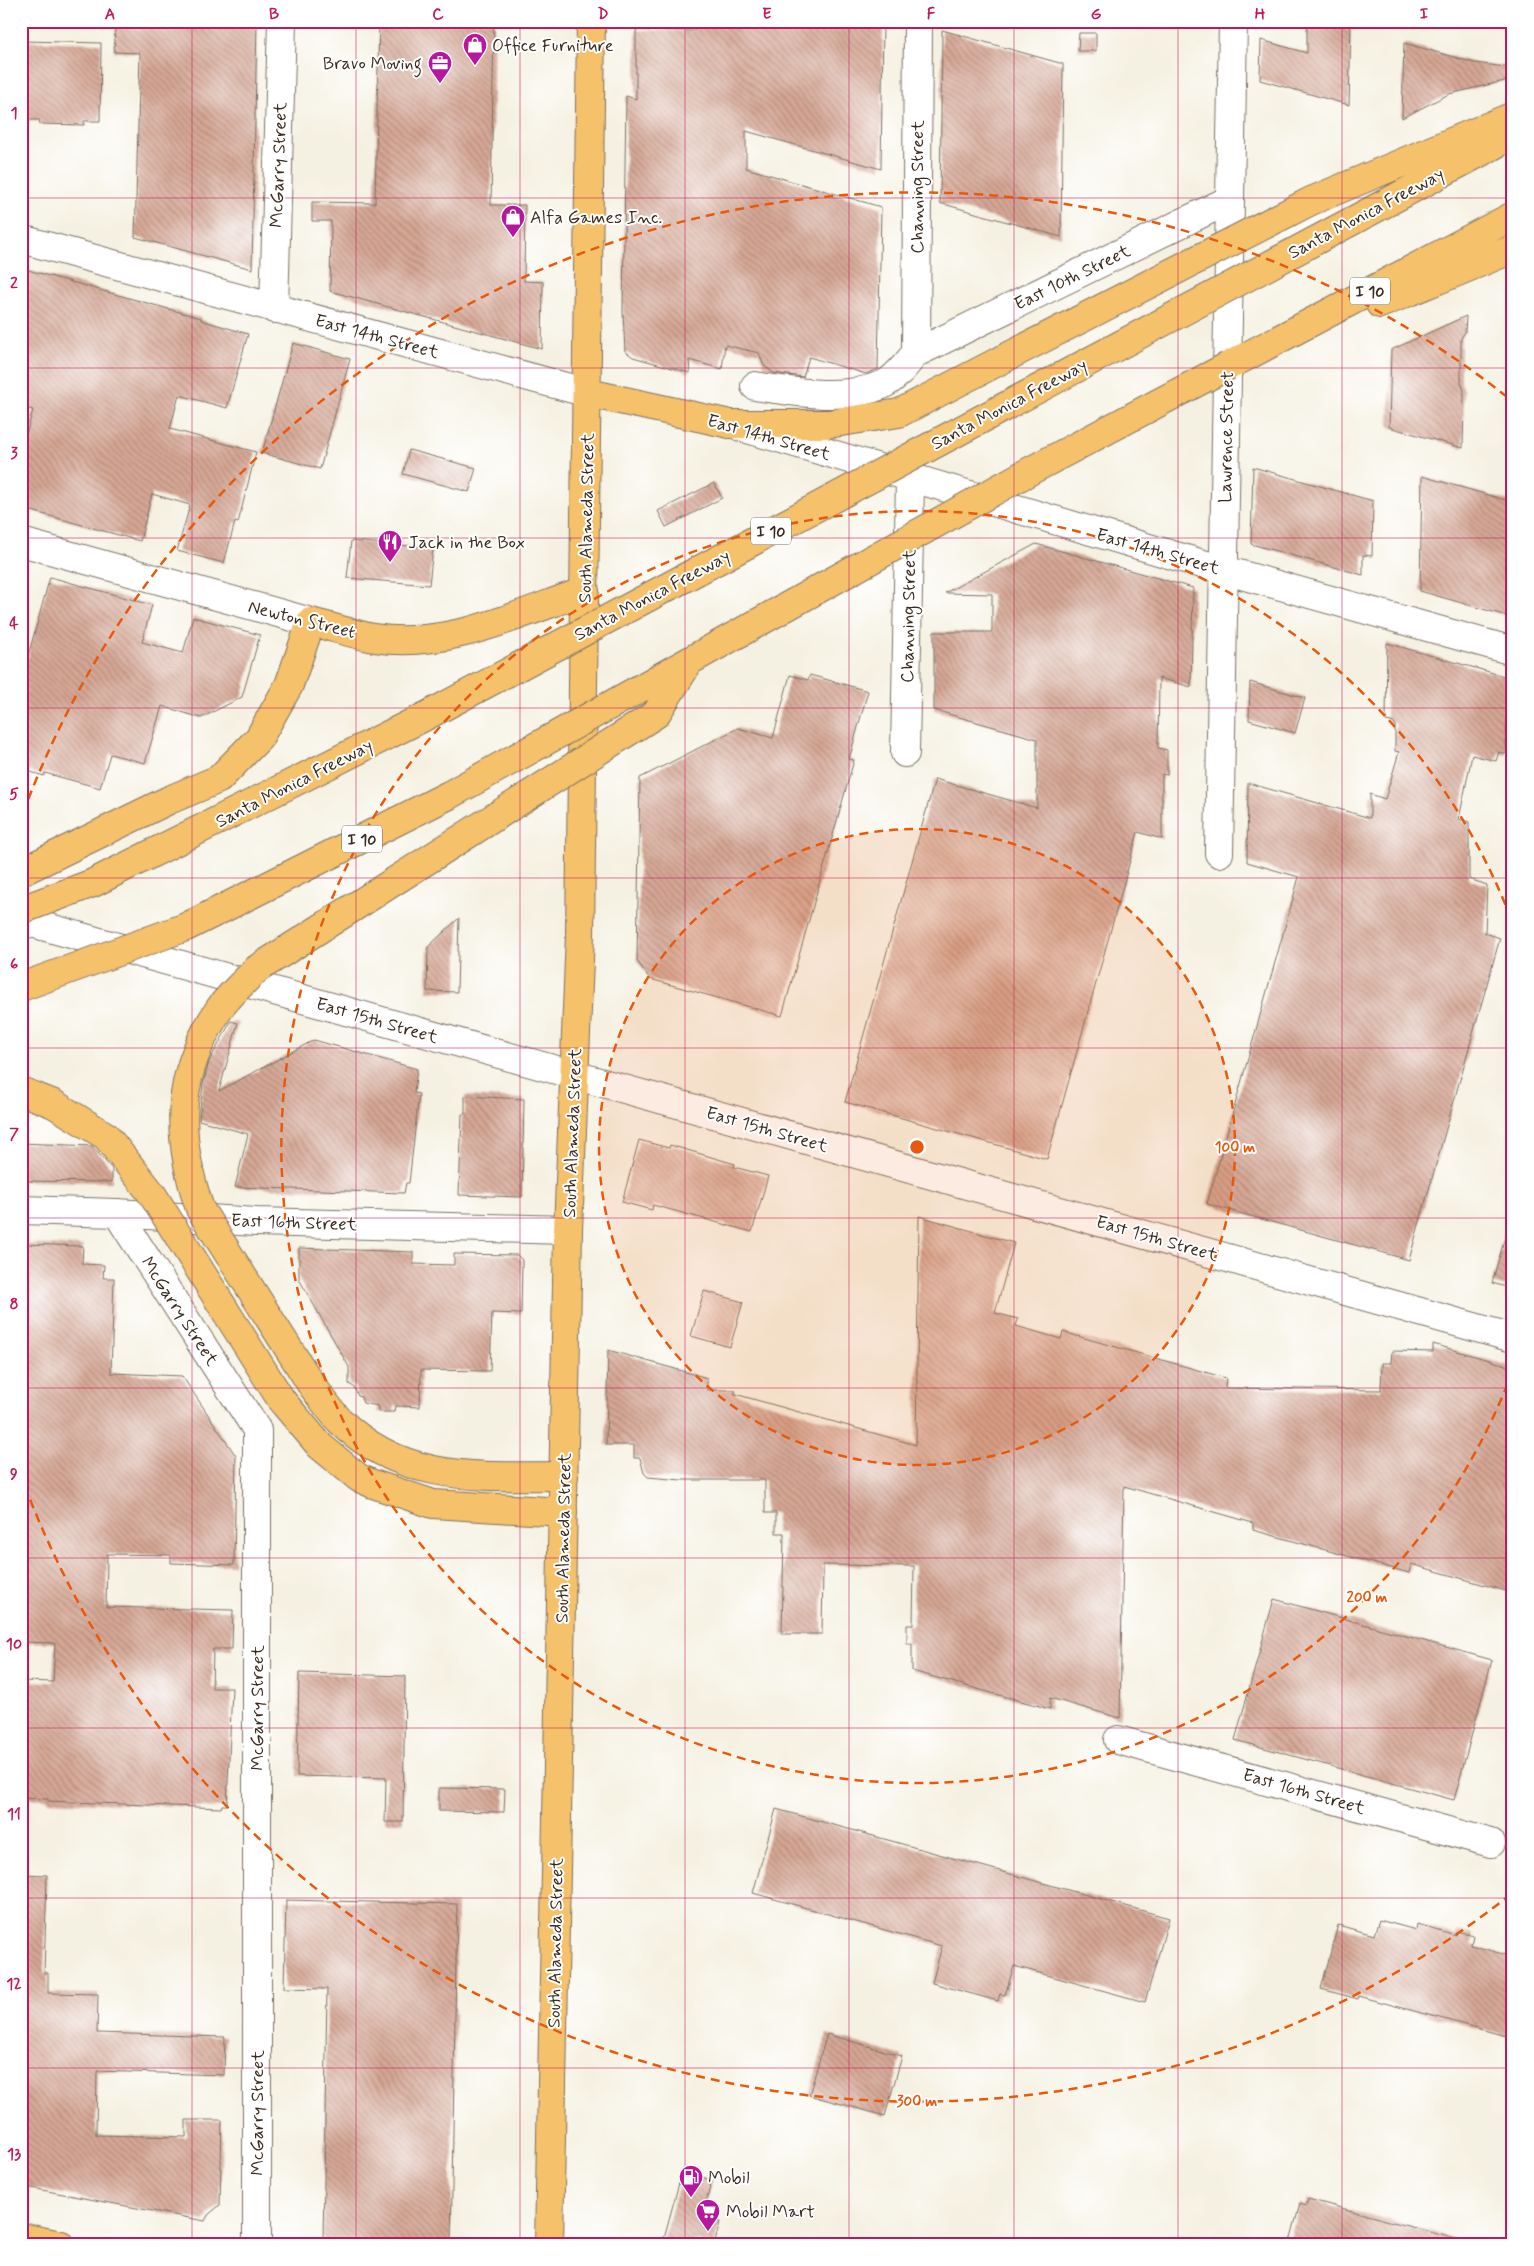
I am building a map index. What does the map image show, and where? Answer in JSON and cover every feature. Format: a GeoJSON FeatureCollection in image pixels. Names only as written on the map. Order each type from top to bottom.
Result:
{"type":"FeatureCollection","features":[{"type":"Feature","properties":{"kind":"main road","name":"South Alameda Street"},"geometry":{"type":"LineString","coordinates":[[549,2245],[568,1230],[580,935],[591,21]]}},
{"type":"Feature","properties":{"kind":"main road"},"geometry":{"type":"LineString","coordinates":[[730,424],[828,424],[899,413],[1311,201],[1513,116]]}},
{"type":"Feature","properties":{"kind":"main road","name":"Santa Monica Freeway"},"geometry":{"type":"LineString","coordinates":[[21,910],[94,883],[426,716],[1513,135]]}},
{"type":"Feature","properties":{"kind":"main road","name":"I 10"},"geometry":{"type":"LineString","coordinates":[[21,987],[186,927],[449,795],[1030,471],[1513,216]]}},
{"type":"Feature","properties":{"kind":"main road"},"geometry":{"type":"LineString","coordinates":[[1228,366],[1513,249]]}},
{"type":"Feature","properties":{"kind":"main road","name":"East 14th Street"},"geometry":{"type":"LineString","coordinates":[[588,393],[730,424]]}},
{"type":"Feature","properties":{"kind":"main road","name":"Newton Street"},"geometry":{"type":"LineString","coordinates":[[311,622],[375,638],[418,639],[462,633],[584,591]]}},
{"type":"Feature","properties":{"kind":"main road"},"geometry":{"type":"LineString","coordinates":[[21,872],[169,800],[219,779],[259,738],[289,685],[311,622]]}},
{"type":"Feature","properties":{"kind":"main road"},"geometry":{"type":"LineString","coordinates":[[564,1476],[465,1476],[410,1465],[370,1445],[339,1420],[311,1384],[198,1202],[190,1180],[182,1126],[184,1092],[195,1052],[221,1007],[257,969],[656,714],[689,662]]}},
{"type":"Feature","properties":{"kind":"main road"},"geometry":{"type":"LineString","coordinates":[[21,1091],[54,1104],[106,1136],[152,1194],[282,1401],[320,1446],[359,1478],[433,1504],[564,1512]]}},
{"type":"Feature","properties":{"kind":"main road"},"geometry":{"type":"LineString","coordinates":[[21,2237],[61,2245]]}},
{"type":"Feature","properties":{"kind":"street","name":"McGarry Street"},"geometry":{"type":"LineString","coordinates":[[274,309],[282,21]]}},
{"type":"Feature","properties":{"kind":"street","name":"Channing Street"},"geometry":{"type":"LineString","coordinates":[[916,353],[918,21]]}},
{"type":"Feature","properties":{"kind":"street","name":"Lawrence Street"},"geometry":{"type":"LineString","coordinates":[[1219,852],[1233,21]]}},
{"type":"Feature","properties":{"kind":"street","name":"East 10th Street"},"geometry":{"type":"LineString","coordinates":[[916,353],[1229,200]]}},
{"type":"Feature","properties":{"kind":"street","name":"East 14th Street"},"geometry":{"type":"LineString","coordinates":[[21,239],[588,393]]}},
{"type":"Feature","properties":{"kind":"street"},"geometry":{"type":"LineString","coordinates":[[755,386],[793,392],[834,395],[883,384],[899,372],[916,353]]}},
{"type":"Feature","properties":{"kind":"street","name":"East 14th Street"},"geometry":{"type":"LineString","coordinates":[[730,424],[1224,570],[1513,651]]}},
{"type":"Feature","properties":{"kind":"street","name":"Channing Street"},"geometry":{"type":"LineString","coordinates":[[905,753],[910,478]]}},
{"type":"Feature","properties":{"kind":"street","name":"Newton Street"},"geometry":{"type":"LineString","coordinates":[[21,542],[311,622]]}},
{"type":"Feature","properties":{"kind":"street","name":"East 15th Street"},"geometry":{"type":"LineString","coordinates":[[21,920],[1513,1338]]}},
{"type":"Feature","properties":{"kind":"street","name":"East 16th Street"},"geometry":{"type":"LineString","coordinates":[[21,1210],[117,1213],[256,1222],[568,1230]]}},
{"type":"Feature","properties":{"kind":"street","name":"McGarry Street"},"geometry":{"type":"LineString","coordinates":[[117,1213],[257,1430],[257,2245]]}},
{"type":"Feature","properties":{"kind":"street","name":"East 16th Street"},"geometry":{"type":"LineString","coordinates":[[1118,1740],[1491,1843]]}},
{"type":"Feature","properties":{"kind":"building"},"geometry":{"type":"Polygon","coordinates":[[[140,21],[257,21],[252,269],[135,237],[140,53],[114,52],[115,26],[140,27],[140,21]]]}},
{"type":"Feature","properties":{"kind":"building"},"geometry":{"type":"Polygon","coordinates":[[[379,21],[494,21],[491,205],[525,205],[524,281],[543,282],[542,349],[330,291],[331,221],[312,221],[312,202],[375,203],[379,21]]]}},
{"type":"Feature","properties":{"kind":"building"},"geometry":{"type":"Polygon","coordinates":[[[695,21],[883,21],[881,169],[746,131],[746,168],[881,207],[878,369],[866,374],[809,357],[803,377],[774,373],[764,366],[759,353],[725,345],[722,369],[689,360],[690,373],[633,357],[625,351],[623,312],[626,96],[636,99],[636,30],[695,31],[695,21]]]}},
{"type":"Feature","properties":{"kind":"building"},"geometry":{"type":"Polygon","coordinates":[[[1307,21],[1351,21],[1349,105],[1260,80],[1261,40],[1307,53],[1307,21]]]}},
{"type":"Feature","properties":{"kind":"building"},"geometry":{"type":"Polygon","coordinates":[[[942,30],[1063,64],[1061,237],[940,203],[942,30]]]}},
{"type":"Feature","properties":{"kind":"building"},"geometry":{"type":"Polygon","coordinates":[[[1079,33],[1096,33],[1096,51],[1078,51],[1079,33]]]}},
{"type":"Feature","properties":{"kind":"building"},"geometry":{"type":"Polygon","coordinates":[[[24,41],[101,43],[100,121],[84,121],[84,125],[39,124],[40,120],[23,120],[24,41]]]}},
{"type":"Feature","properties":{"kind":"building"},"geometry":{"type":"Polygon","coordinates":[[[1404,43],[1475,63],[1513,68],[1513,79],[1449,94],[1402,118],[1404,43]]]}},
{"type":"Feature","properties":{"kind":"building"},"geometry":{"type":"Polygon","coordinates":[[[21,268],[201,318],[201,320],[248,334],[227,408],[179,395],[170,429],[256,452],[238,523],[235,522],[224,563],[177,551],[190,505],[152,494],[140,541],[21,508],[21,452],[33,410],[21,407],[21,268]]]}},
{"type":"Feature","properties":{"kind":"building"},"geometry":{"type":"Polygon","coordinates":[[[1466,316],[1465,332],[1461,338],[1461,382],[1464,391],[1463,448],[1389,427],[1391,350],[1466,316]]]}},
{"type":"Feature","properties":{"kind":"building"},"geometry":{"type":"Polygon","coordinates":[[[293,343],[350,359],[320,469],[262,453],[293,343]]]}},
{"type":"Feature","properties":{"kind":"building"},"geometry":{"type":"Polygon","coordinates":[[[409,450],[476,468],[469,492],[403,474],[409,450]]]}},
{"type":"Feature","properties":{"kind":"building"},"geometry":{"type":"Polygon","coordinates":[[[1253,467],[1373,501],[1372,556],[1363,555],[1363,575],[1251,544],[1253,467]]]}},
{"type":"Feature","properties":{"kind":"building"},"geometry":{"type":"Polygon","coordinates":[[[1422,476],[1509,501],[1507,616],[1420,591],[1422,476]]]}},
{"type":"Feature","properties":{"kind":"building"},"geometry":{"type":"Polygon","coordinates":[[[714,483],[722,498],[666,527],[658,511],[714,483]]]}},
{"type":"Feature","properties":{"kind":"building","name":"Jack in the Box"},"geometry":{"type":"Polygon","coordinates":[[[351,541],[433,548],[429,585],[347,578],[351,541]]]}},
{"type":"Feature","properties":{"kind":"building"},"geometry":{"type":"Polygon","coordinates":[[[1036,544],[1193,588],[1191,687],[1159,678],[1158,748],[1167,750],[1167,775],[1162,774],[1162,839],[1138,832],[1047,1159],[845,1102],[935,779],[1037,808],[1037,739],[934,710],[934,632],[992,632],[992,594],[945,593],[1036,544]]]}},
{"type":"Feature","properties":{"kind":"building"},"geometry":{"type":"Polygon","coordinates":[[[50,577],[152,605],[142,642],[183,653],[193,617],[260,635],[242,697],[201,718],[162,706],[145,763],[110,754],[100,788],[45,773],[44,776],[21,769],[21,681],[50,577]]]}},
{"type":"Feature","properties":{"kind":"building"},"geometry":{"type":"Polygon","coordinates":[[[1387,643],[1507,677],[1506,754],[1499,752],[1496,761],[1472,755],[1459,819],[1469,822],[1469,879],[1487,885],[1485,933],[1500,938],[1409,1260],[1207,1204],[1299,877],[1247,862],[1248,783],[1370,818],[1370,794],[1385,799],[1399,752],[1395,751],[1395,723],[1386,721],[1387,643]]]}},
{"type":"Feature","properties":{"kind":"building"},"geometry":{"type":"Polygon","coordinates":[[[790,675],[808,680],[810,675],[868,691],[849,759],[854,760],[782,1016],[650,979],[637,961],[640,778],[738,728],[773,738],[790,675]]]}},
{"type":"Feature","properties":{"kind":"building"},"geometry":{"type":"Polygon","coordinates":[[[1250,682],[1305,698],[1295,733],[1249,720],[1250,682]]]}},
{"type":"Feature","properties":{"kind":"building"},"geometry":{"type":"Polygon","coordinates":[[[459,918],[457,992],[427,991],[428,947],[459,918]]]}},
{"type":"Feature","properties":{"kind":"building"},"geometry":{"type":"Polygon","coordinates":[[[231,1021],[238,1023],[219,1091],[314,1040],[417,1069],[414,1093],[419,1094],[409,1183],[406,1183],[404,1193],[235,1187],[248,1134],[199,1120],[203,1084],[209,1062],[231,1021]]]}},
{"type":"Feature","properties":{"kind":"building"},"geometry":{"type":"Polygon","coordinates":[[[465,1096],[524,1099],[522,1197],[459,1195],[462,1114],[465,1114],[465,1096]]]}},
{"type":"Feature","properties":{"kind":"building"},"geometry":{"type":"Polygon","coordinates":[[[639,1140],[669,1148],[670,1145],[735,1164],[734,1167],[768,1176],[752,1232],[653,1205],[652,1210],[622,1202],[639,1140]]]}},
{"type":"Feature","properties":{"kind":"building"},"geometry":{"type":"Polygon","coordinates":[[[21,1143],[92,1146],[112,1169],[112,1182],[21,1181],[21,1143]]]}},
{"type":"Feature","properties":{"kind":"building"},"geometry":{"type":"Polygon","coordinates":[[[919,1216],[1014,1243],[995,1313],[1018,1319],[1016,1326],[1061,1339],[1063,1332],[1226,1378],[1225,1388],[1381,1390],[1382,1363],[1391,1363],[1392,1351],[1433,1352],[1433,1344],[1513,1367],[1513,1593],[1411,1564],[1409,1573],[1253,1530],[1253,1523],[1124,1486],[1120,1718],[1050,1698],[1050,1709],[912,1671],[912,1644],[907,1644],[907,1625],[913,1625],[914,1566],[823,1565],[822,1634],[782,1634],[784,1533],[776,1533],[776,1513],[765,1513],[765,1480],[681,1480],[648,1477],[644,1473],[640,1458],[634,1458],[634,1445],[606,1445],[608,1350],[707,1378],[707,1390],[735,1390],[735,1394],[916,1445],[919,1216]]]}},
{"type":"Feature","properties":{"kind":"building"},"geometry":{"type":"Polygon","coordinates":[[[1508,1226],[1513,1226],[1513,1289],[1492,1283],[1508,1226]]]}},
{"type":"Feature","properties":{"kind":"building"},"geometry":{"type":"Polygon","coordinates":[[[21,1244],[83,1246],[82,1264],[104,1265],[103,1278],[114,1278],[111,1373],[182,1376],[236,1456],[234,1565],[171,1563],[171,1555],[107,1554],[106,1607],[233,1610],[232,1649],[213,1649],[212,1688],[232,1688],[227,1805],[222,1805],[221,1808],[48,1801],[48,1799],[21,1798],[21,1681],[53,1682],[55,1643],[21,1642],[21,1244]]]}},
{"type":"Feature","properties":{"kind":"building"},"geometry":{"type":"Polygon","coordinates":[[[299,1248],[413,1252],[413,1264],[454,1265],[454,1254],[517,1255],[522,1260],[521,1314],[492,1313],[490,1371],[421,1370],[420,1407],[395,1406],[394,1412],[378,1412],[378,1406],[363,1403],[354,1387],[349,1384],[349,1367],[299,1279],[299,1248]]]}},
{"type":"Feature","properties":{"kind":"building"},"geometry":{"type":"Polygon","coordinates":[[[704,1291],[743,1302],[730,1347],[691,1336],[704,1291]]]}},
{"type":"Feature","properties":{"kind":"building"},"geometry":{"type":"Polygon","coordinates":[[[1274,1599],[1492,1660],[1454,1800],[1235,1740],[1274,1599]]]}},
{"type":"Feature","properties":{"kind":"building"},"geometry":{"type":"Polygon","coordinates":[[[299,1673],[405,1676],[403,1822],[385,1822],[386,1778],[297,1776],[299,1673]]]}},
{"type":"Feature","properties":{"kind":"building"},"geometry":{"type":"Polygon","coordinates":[[[439,1788],[505,1789],[504,1812],[439,1811],[439,1788]]]}},
{"type":"Feature","properties":{"kind":"building"},"geometry":{"type":"Polygon","coordinates":[[[776,1809],[1169,1918],[1145,2002],[1014,1966],[1005,1995],[1000,1994],[998,2001],[932,1983],[942,1946],[753,1893],[776,1809]]]}},
{"type":"Feature","properties":{"kind":"building"},"geometry":{"type":"Polygon","coordinates":[[[21,1874],[47,1875],[44,1973],[48,1973],[48,1993],[98,1994],[97,2033],[225,2037],[224,2075],[97,2071],[96,2135],[186,2137],[186,2120],[222,2120],[220,2205],[208,2215],[205,2221],[21,2186],[21,1874]]]}},
{"type":"Feature","properties":{"kind":"building"},"geometry":{"type":"Polygon","coordinates":[[[286,1900],[457,1904],[451,2245],[334,2245],[323,2243],[327,1989],[284,1988],[286,1900]]]}},
{"type":"Feature","properties":{"kind":"building"},"geometry":{"type":"Polygon","coordinates":[[[1379,1920],[1416,1930],[1417,1924],[1456,1935],[1457,1931],[1473,1935],[1471,1945],[1513,1957],[1513,2038],[1359,1996],[1358,1999],[1321,1989],[1338,1925],[1374,1935],[1379,1920]]]}},
{"type":"Feature","properties":{"kind":"building"},"geometry":{"type":"Polygon","coordinates":[[[827,2034],[902,2056],[885,2116],[809,2095],[827,2034]]]}},
{"type":"Feature","properties":{"kind":"building","name":"Mobil"},"geometry":{"type":"Polygon","coordinates":[[[682,2172],[712,2180],[702,2217],[720,2222],[714,2245],[695,2240],[693,2245],[662,2245],[682,2172]]]}},
{"type":"Feature","properties":{"kind":"building"},"geometry":{"type":"Polygon","coordinates":[[[1308,2199],[1456,2239],[1455,2245],[1289,2245],[1300,2204],[1306,2206],[1308,2199]]]}},
{"type":"Feature","properties":{"kind":"place","name":"Office Furniture"},"geometry":{"type":"Point","coordinates":[475,66]}},
{"type":"Feature","properties":{"kind":"place","name":"Bravo Moving"},"geometry":{"type":"Point","coordinates":[440,84]}},
{"type":"Feature","properties":{"kind":"place","name":"Alfa Games Inc."},"geometry":{"type":"Point","coordinates":[513,238]}},
{"type":"Feature","properties":{"kind":"place","name":"Jack in the Box"},"geometry":{"type":"Point","coordinates":[390,563]}},
{"type":"Feature","properties":{"kind":"place","name":"Mobil"},"geometry":{"type":"Point","coordinates":[691,2198]}},
{"type":"Feature","properties":{"kind":"place","name":"Mobil Mart"},"geometry":{"type":"Point","coordinates":[708,2232]}}]}
